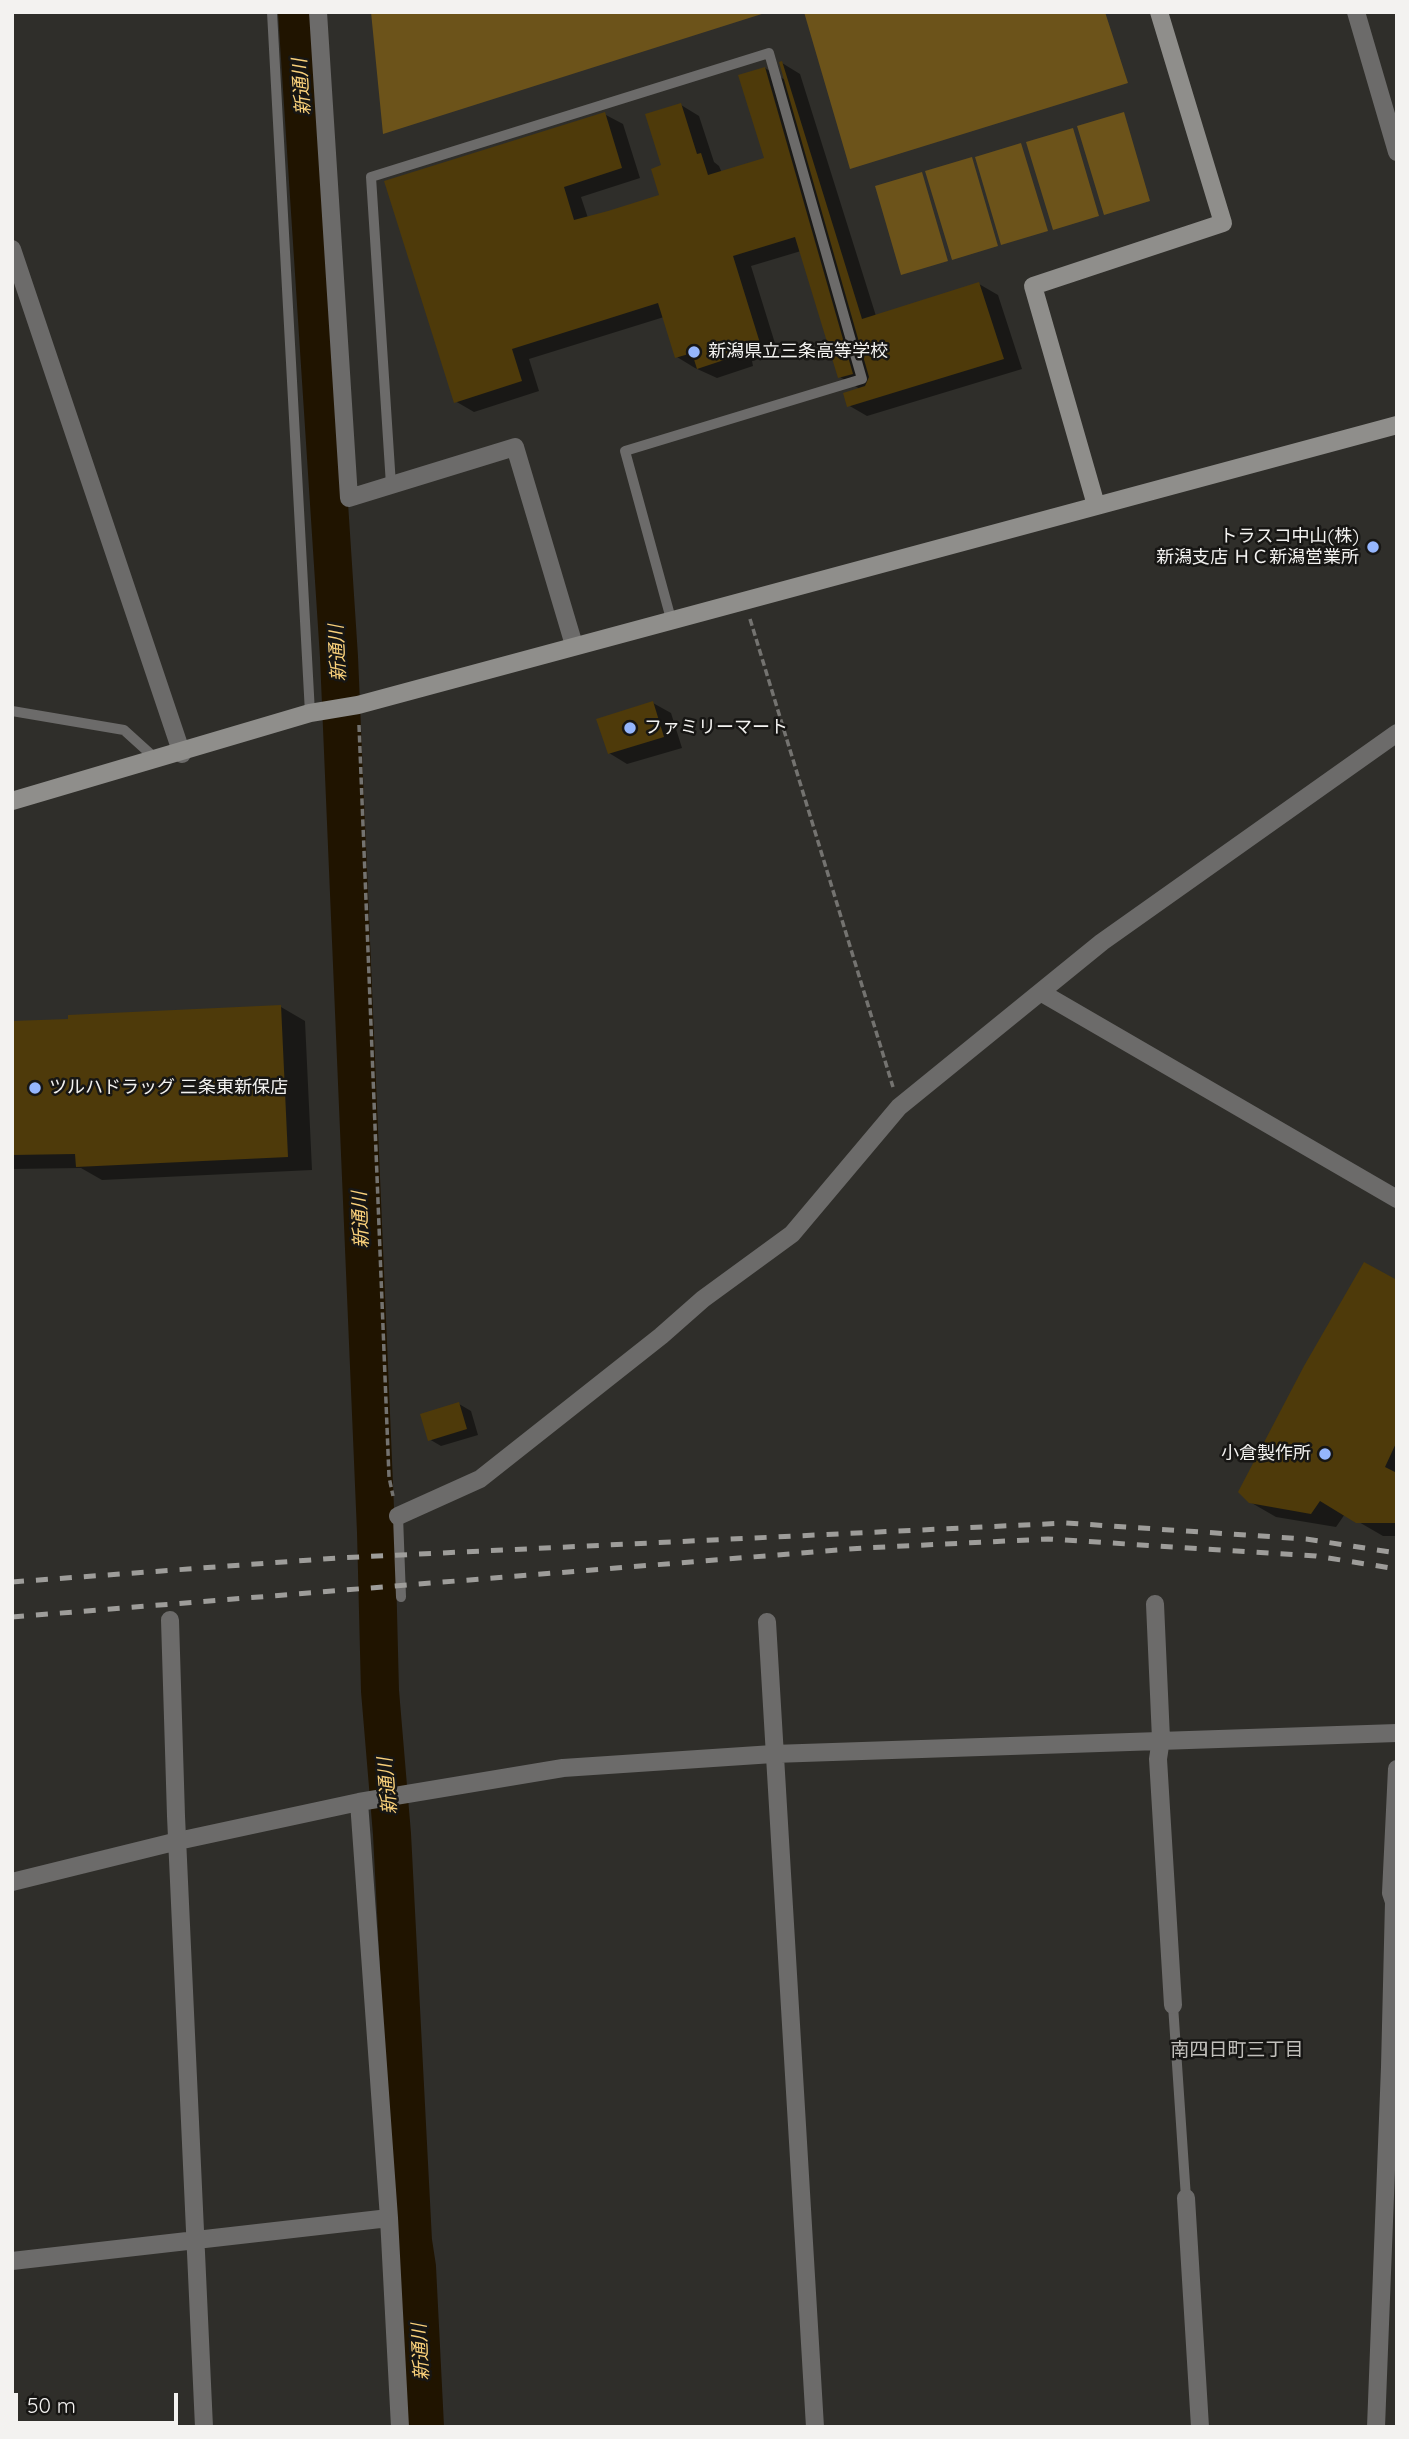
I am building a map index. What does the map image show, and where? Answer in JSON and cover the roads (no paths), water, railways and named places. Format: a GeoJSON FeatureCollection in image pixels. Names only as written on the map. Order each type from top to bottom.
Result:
{"type":"FeatureCollection","features":[{"type":"Feature","properties":{"kind":"street"},"geometry":{"type":"LineString","coordinates":[[318,12],[349,498],[515,447],[574,645]]}},
{"type":"Feature","properties":{"kind":"street"},"geometry":{"type":"LineString","coordinates":[[1096,505],[1033,286],[1223,223],[1159,12]]}},
{"type":"Feature","properties":{"kind":"street"},"geometry":{"type":"LineString","coordinates":[[1356,12],[1397,152]]}},
{"type":"Feature","properties":{"kind":"street"},"geometry":{"type":"LineString","coordinates":[[12,249],[183,754]]}},
{"type":"Feature","properties":{"kind":"street"},"geometry":{"type":"LineString","coordinates":[[12,802],[156,759],[183,754],[318,712],[355,706],[1397,425]]}},
{"type":"Feature","properties":{"kind":"street"},"geometry":{"type":"LineString","coordinates":[[398,1516],[480,1479],[661,1336],[703,1299],[792,1234],[899,1107],[1102,943],[1397,733]]}},
{"type":"Feature","properties":{"kind":"street"},"geometry":{"type":"LineString","coordinates":[[1042,993],[1397,1199]]}},
{"type":"Feature","properties":{"kind":"street"},"geometry":{"type":"LineString","coordinates":[[1155,1604],[1161,1740],[1158,1759],[1173,2005]]}},
{"type":"Feature","properties":{"kind":"street"},"geometry":{"type":"LineString","coordinates":[[170,1620],[204,2427]]}},
{"type":"Feature","properties":{"kind":"street"},"geometry":{"type":"LineString","coordinates":[[767,1622],[815,2427]]}},
{"type":"Feature","properties":{"kind":"street"},"geometry":{"type":"LineString","coordinates":[[12,1882],[178,1841],[359,1802],[563,1768],[773,1754],[1397,1733]]}},
{"type":"Feature","properties":{"kind":"street"},"geometry":{"type":"LineString","coordinates":[[1376,2427],[1390,2067],[1394,1902],[1391,1893],[1397,1769]]}},
{"type":"Feature","properties":{"kind":"street"},"geometry":{"type":"LineString","coordinates":[[359,1802],[390,2218],[400,2427]]}},
{"type":"Feature","properties":{"kind":"street"},"geometry":{"type":"LineString","coordinates":[[1186,2198],[1200,2427]]}},
{"type":"Feature","properties":{"kind":"street"},"geometry":{"type":"LineString","coordinates":[[12,2261],[390,2218]]}},
{"type":"Feature","properties":{"kind":"lane"},"geometry":{"type":"LineString","coordinates":[[272,12],[318,712]]}},
{"type":"Feature","properties":{"kind":"lane"},"geometry":{"type":"LineString","coordinates":[[391,485],[371,177],[769,53],[862,379],[625,451],[671,619]]}},
{"type":"Feature","properties":{"kind":"lane"},"geometry":{"type":"LineString","coordinates":[[12,711],[124,730],[156,759]]}},
{"type":"Feature","properties":{"kind":"lane"},"geometry":{"type":"LineString","coordinates":[[398,1516],[401,1597]]}},
{"type":"Feature","properties":{"kind":"lane"},"geometry":{"type":"LineString","coordinates":[[1173,2005],[1186,2198]]}},
{"type":"Feature","properties":{"kind":"waterway","name":"新通川"},"geometry":{"type":"LineString","coordinates":[[297,12],[339,657],[376,1532],[380,1691],[392,1834],[425,2427]]}},
{"type":"Feature","properties":{"kind":"railway"},"geometry":{"type":"LineString","coordinates":[[12,1582],[337,1558],[1066,1523],[1306,1539],[1397,1553]]}},
{"type":"Feature","properties":{"kind":"railway"},"geometry":{"type":"LineString","coordinates":[[12,1617],[863,1548],[1048,1539],[1316,1556],[1397,1569]]}},
{"type":"Feature","properties":{"kind":"place","name":"新潟県立三条高等学校"},"geometry":{"type":"Point","coordinates":[694,352]}},
{"type":"Feature","properties":{"kind":"place","name":"トラスコ中山(株) 新潟支店 ＨＣ新潟営業所"},"geometry":{"type":"Point","coordinates":[1373,547]}},
{"type":"Feature","properties":{"kind":"place","name":"ファミリーマート"},"geometry":{"type":"Point","coordinates":[630,728]}},
{"type":"Feature","properties":{"kind":"place","name":"ツルハドラッグ 三条東新保店"},"geometry":{"type":"Point","coordinates":[35,1088]}},
{"type":"Feature","properties":{"kind":"place","name":"小倉製作所"},"geometry":{"type":"Point","coordinates":[1325,1454]}},
{"type":"Feature","properties":{"kind":"district","name":"南四日町三丁目"},"geometry":{"type":"Point","coordinates":[1237,2050]}}]}
